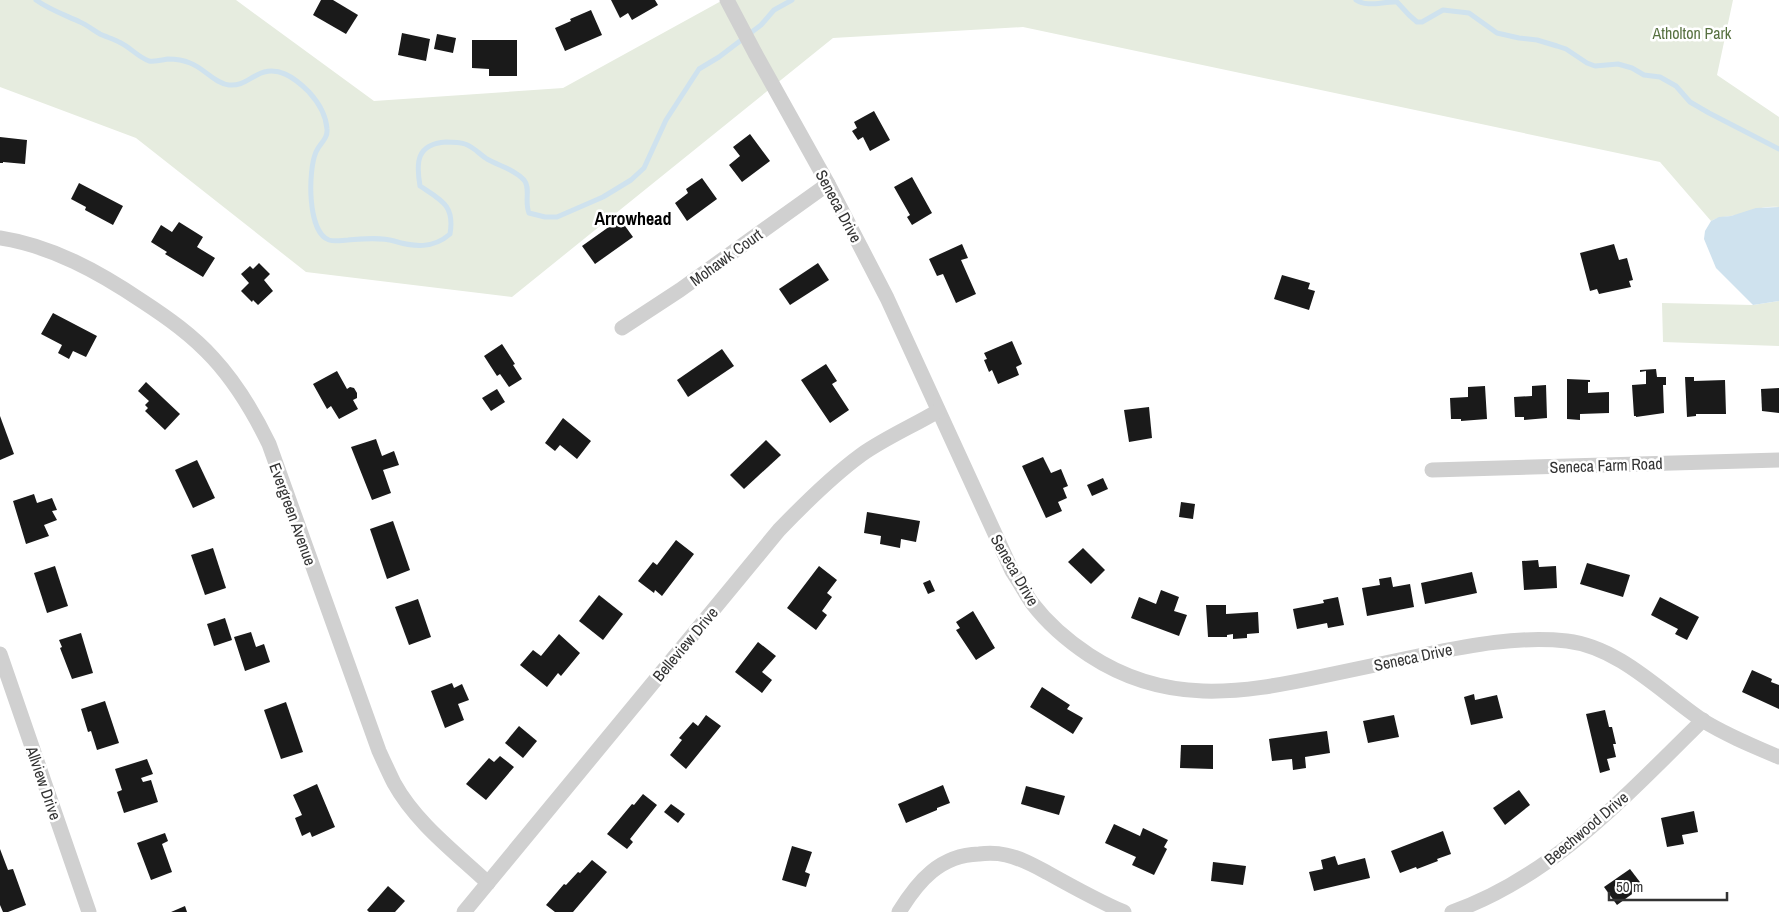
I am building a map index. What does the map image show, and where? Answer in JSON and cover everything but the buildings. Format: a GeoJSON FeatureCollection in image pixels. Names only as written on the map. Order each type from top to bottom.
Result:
{"type":"FeatureCollection","features":[{"type":"Feature","properties":{"kind":"street","name":"Seneca Drive"},"geometry":{"type":"LineString","coordinates":[[727,0],[828,184],[887,298],[1012,570],[1032,603],[1052,626],[1078,648],[1109,668],[1138,680],[1169,688],[1228,692],[1256,690],[1473,644],[1542,639],[1570,641],[1597,650],[1621,662],[1654,682],[1703,720],[1746,743],[1779,757]]}},
{"type":"Feature","properties":{"kind":"street","name":"Mohawk Court"},"geometry":{"type":"LineString","coordinates":[[622,328],[680,290],[828,184]]}},
{"type":"Feature","properties":{"kind":"street","name":"Evergreen Avenue"},"geometry":{"type":"LineString","coordinates":[[0,238],[58,254],[89,268],[123,288],[192,336],[235,384],[253,411],[269,444],[379,751],[395,784],[409,805],[426,824],[488,883]]}},
{"type":"Feature","properties":{"kind":"street","name":"Belleview Drive"},"geometry":{"type":"LineString","coordinates":[[464,912],[767,546],[806,502],[830,479],[862,454],[938,411]]}},
{"type":"Feature","properties":{"kind":"street","name":"Seneca Farm Road"},"geometry":{"type":"LineString","coordinates":[[1432,470],[1779,460]]}},
{"type":"Feature","properties":{"kind":"street","name":"Allview Drive"},"geometry":{"type":"LineString","coordinates":[[0,654],[89,912]]}},
{"type":"Feature","properties":{"kind":"street","name":"Beechwood Drive"},"geometry":{"type":"LineString","coordinates":[[1452,912],[1474,904],[1542,866],[1614,808],[1703,720]]}},
{"type":"Feature","properties":{"kind":"street"},"geometry":{"type":"LineString","coordinates":[[899,912],[916,886],[942,864],[956,857],[991,853],[1006,855],[1028,863],[1124,912]]}},
{"type":"Feature","properties":{"kind":"green space","name":"Atholton Park"},"geometry":{"type":"Polygon","coordinates":[[[0,0],[236,0],[374,101],[563,88],[723,0],[1733,0],[1717,75],[1779,117],[1779,207],[1760,208],[1711,221],[1660,162],[1023,27],[833,38],[512,297],[306,272],[136,138],[0,87],[0,0]]]}},
{"type":"Feature","properties":{"kind":"green space"},"geometry":{"type":"Polygon","coordinates":[[[1779,301],[1779,346],[1663,342],[1662,303],[1753,305],[1779,301]]]}},
{"type":"Feature","properties":{"kind":"water"},"geometry":{"type":"Polygon","coordinates":[[[1779,207],[1779,301],[1753,305],[1716,268],[1704,239],[1705,231],[1711,221],[1719,217],[1731,216],[1756,208],[1779,207]]]}},
{"type":"Feature","properties":{"kind":"waterway"},"geometry":{"type":"LineString","coordinates":[[36,0],[52,10],[83,23],[100,34],[121,43],[149,61],[168,59],[185,61],[195,65],[224,84],[237,85],[264,72],[272,71],[292,78],[316,100],[324,114],[326,124],[326,136],[313,161],[311,186],[313,213],[322,235],[331,241],[377,239],[409,245],[430,244],[444,239],[450,234],[450,216],[445,204],[420,186],[418,170],[420,156],[429,146],[446,142],[468,145],[487,159],[511,170],[524,180],[527,187],[529,213],[545,217],[557,217],[603,197],[631,180],[644,168],[666,120],[699,69],[719,57],[761,25],[774,10],[792,0]]}},
{"type":"Feature","properties":{"kind":"waterway"},"geometry":{"type":"LineString","coordinates":[[1356,0],[1366,4],[1397,2],[1417,22],[1422,22],[1443,10],[1469,13],[1497,33],[1537,40],[1566,49],[1595,66],[1618,64],[1632,68],[1644,75],[1660,77],[1676,86],[1690,102],[1779,149]]}},
{"type":"Feature","properties":{"kind":"district","name":"Arrowhead"},"geometry":{"type":"Point","coordinates":[633,219]}}]}
